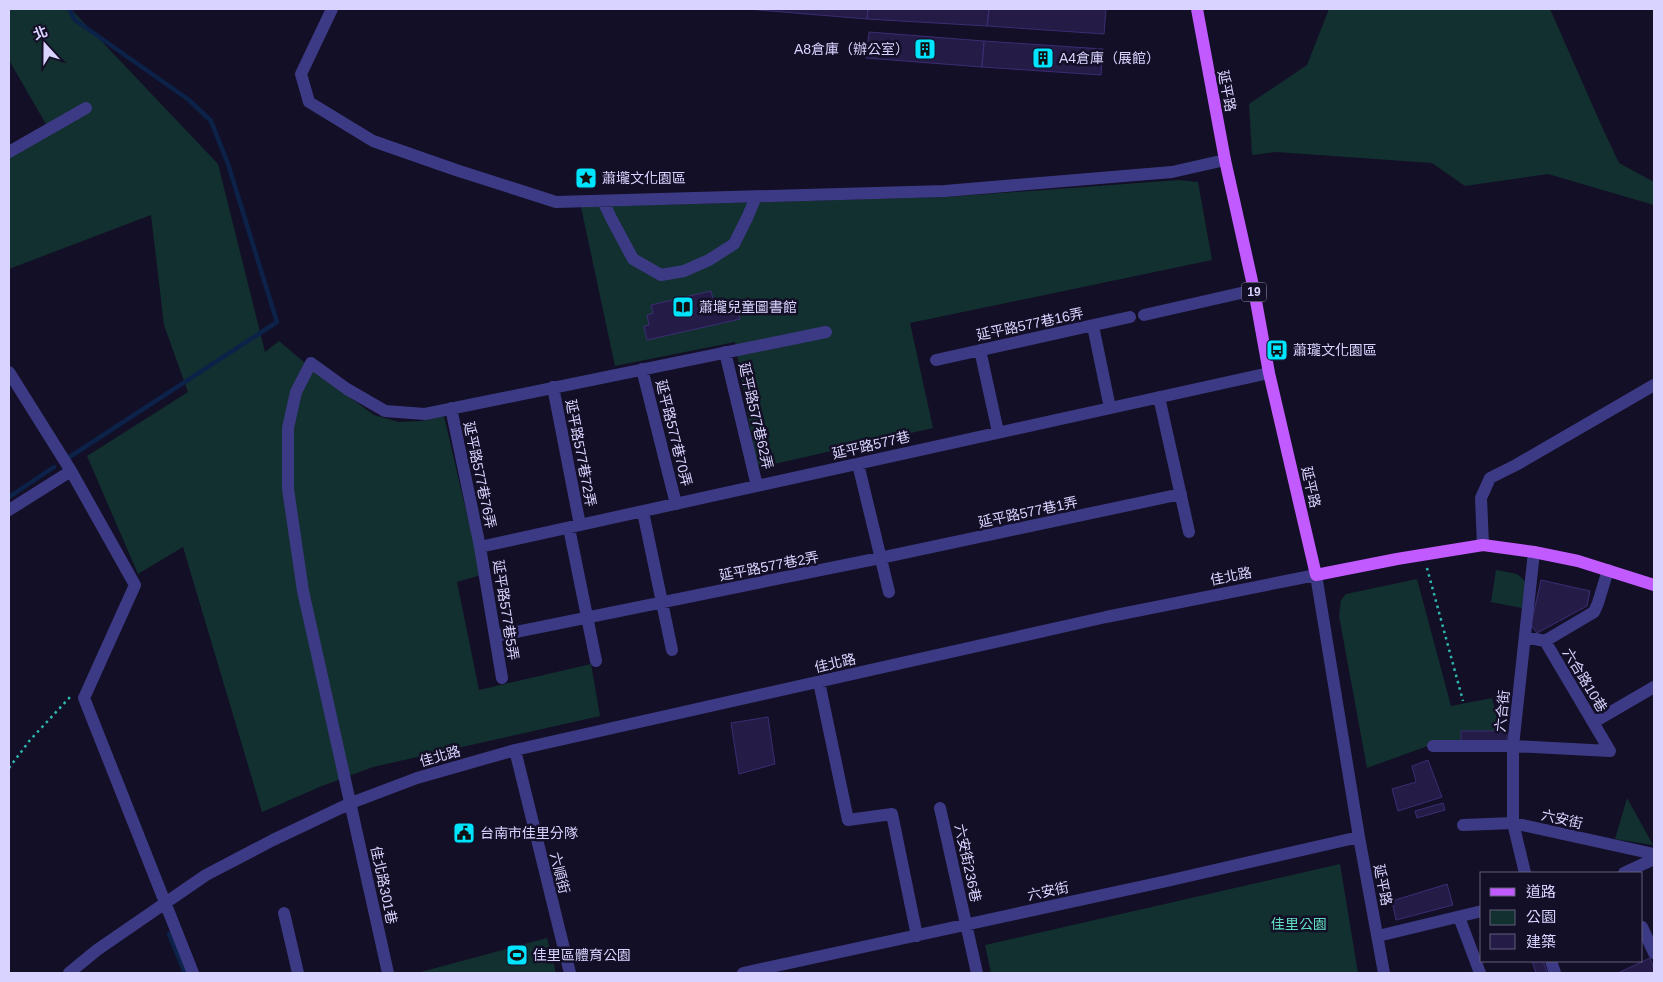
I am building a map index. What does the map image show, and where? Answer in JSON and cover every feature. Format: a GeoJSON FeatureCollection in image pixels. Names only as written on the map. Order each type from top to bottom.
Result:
{"type":"FeatureCollection","features":[{"type":"Feature","properties":{"kind":"main road","name":"延平路"},"geometry":{"type":"LineString","coordinates":[[1197,9],[1225,160],[1254,290],[1269,372],[1316,574]]}},
{"type":"Feature","properties":{"kind":"main road","name":"佳北路"},"geometry":{"type":"LineString","coordinates":[[1316,574],[1483,545],[1534,552],[1578,561],[1654,585]]}},
{"type":"Feature","properties":{"kind":"street"},"geometry":{"type":"LineString","coordinates":[[332,9],[301,74],[309,102],[373,141],[556,202],[944,192],[1172,172],[1225,160]]}},
{"type":"Feature","properties":{"kind":"street"},"geometry":{"type":"LineString","coordinates":[[9,152],[86,108]]}},
{"type":"Feature","properties":{"kind":"street"},"geometry":{"type":"LineString","coordinates":[[603,200],[633,259],[662,276],[684,271],[709,260],[734,244],[756,196]]}},
{"type":"Feature","properties":{"kind":"street"},"geometry":{"type":"LineString","coordinates":[[1144,315],[1254,290]]}},
{"type":"Feature","properties":{"kind":"street","name":"延平路577巷16弄"},"geometry":{"type":"LineString","coordinates":[[936,360],[1130,317]]}},
{"type":"Feature","properties":{"kind":"street"},"geometry":{"type":"LineString","coordinates":[[1093,326],[1110,408]]}},
{"type":"Feature","properties":{"kind":"street"},"geometry":{"type":"LineString","coordinates":[[451,408],[826,332]]}},
{"type":"Feature","properties":{"kind":"street"},"geometry":{"type":"LineString","coordinates":[[980,350],[998,432]]}},
{"type":"Feature","properties":{"kind":"street","name":"延平路577巷62弄"},"geometry":{"type":"LineString","coordinates":[[726,352],[757,486]]}},
{"type":"Feature","properties":{"kind":"street","name":"佳北路301巷"},"geometry":{"type":"LineString","coordinates":[[388,973],[303,591],[289,498],[288,428],[296,392],[311,363],[385,411],[425,414],[451,408]]}},
{"type":"Feature","properties":{"kind":"street","name":"延平路577巷70弄"},"geometry":{"type":"LineString","coordinates":[[642,369],[676,504]]}},
{"type":"Feature","properties":{"kind":"street"},"geometry":{"type":"LineString","coordinates":[[9,372],[70,471],[135,585],[84,698],[193,973]]}},
{"type":"Feature","properties":{"kind":"street","name":"延平路577巷"},"geometry":{"type":"LineString","coordinates":[[480,547],[1269,372]]}},
{"type":"Feature","properties":{"kind":"street"},"geometry":{"type":"LineString","coordinates":[[1483,545],[1481,498],[1490,478],[1516,466],[1654,385]]}},
{"type":"Feature","properties":{"kind":"street","name":"延平路577巷72弄"},"geometry":{"type":"LineString","coordinates":[[553,387],[596,661]]}},
{"type":"Feature","properties":{"kind":"street"},"geometry":{"type":"LineString","coordinates":[[1159,397],[1189,532]]}},
{"type":"Feature","properties":{"kind":"street","name":"延平路577巷76弄"},"geometry":{"type":"LineString","coordinates":[[451,408],[480,547]]}},
{"type":"Feature","properties":{"kind":"street"},"geometry":{"type":"LineString","coordinates":[[858,464],[889,592]]}},
{"type":"Feature","properties":{"kind":"street"},"geometry":{"type":"LineString","coordinates":[[9,510],[70,471]]}},
{"type":"Feature","properties":{"kind":"street","name":"延平路577巷1弄"},"geometry":{"type":"LineString","coordinates":[[880,558],[1181,494]]}},
{"type":"Feature","properties":{"kind":"street"},"geometry":{"type":"LineString","coordinates":[[642,512],[672,650]]}},
{"type":"Feature","properties":{"kind":"street","name":"延平路577巷5弄"},"geometry":{"type":"LineString","coordinates":[[480,547],[502,678]]}},
{"type":"Feature","properties":{"kind":"street","name":"六合街"},"geometry":{"type":"LineString","coordinates":[[1526,872],[1513,823],[1514,746],[1534,552]]}},
{"type":"Feature","properties":{"kind":"street","name":"延平路577巷2弄"},"geometry":{"type":"LineString","coordinates":[[496,636],[880,558]]}},
{"type":"Feature","properties":{"kind":"street"},"geometry":{"type":"LineString","coordinates":[[1545,641],[1594,612],[1608,570]]}},
{"type":"Feature","properties":{"kind":"street","name":"佳北路"},"geometry":{"type":"LineString","coordinates":[[69,973],[96,950],[206,875],[272,840],[351,803],[417,778],[515,750],[1106,617],[1316,574]]}},
{"type":"Feature","properties":{"kind":"street","name":"延平路"},"geometry":{"type":"LineString","coordinates":[[1316,574],[1359,837],[1384,973]]}},
{"type":"Feature","properties":{"kind":"street","name":"六合路10巷"},"geometry":{"type":"LineString","coordinates":[[1514,746],[1610,751],[1545,641],[1525,637]]}},
{"type":"Feature","properties":{"kind":"street"},"geometry":{"type":"LineString","coordinates":[[819,682],[848,820],[892,814],[917,936]]}},
{"type":"Feature","properties":{"kind":"street"},"geometry":{"type":"LineString","coordinates":[[1599,719],[1654,687]]}},
{"type":"Feature","properties":{"kind":"street"},"geometry":{"type":"LineString","coordinates":[[1433,746],[1514,746]]}},
{"type":"Feature","properties":{"kind":"street","name":"六順街"},"geometry":{"type":"LineString","coordinates":[[515,750],[570,973]]}},
{"type":"Feature","properties":{"kind":"street","name":"六安街236巷"},"geometry":{"type":"LineString","coordinates":[[940,808],[977,973]]}},
{"type":"Feature","properties":{"kind":"street","name":"六安街"},"geometry":{"type":"LineString","coordinates":[[1463,825],[1513,823],[1654,854]]}},
{"type":"Feature","properties":{"kind":"street","name":"六安街"},"geometry":{"type":"LineString","coordinates":[[743,973],[1359,837]]}},
{"type":"Feature","properties":{"kind":"street"},"geometry":{"type":"LineString","coordinates":[[1626,872],[1654,859]]}},
{"type":"Feature","properties":{"kind":"street"},"geometry":{"type":"LineString","coordinates":[[1378,936],[1480,911]]}},
{"type":"Feature","properties":{"kind":"street"},"geometry":{"type":"LineString","coordinates":[[284,913],[298,973]]}},
{"type":"Feature","properties":{"kind":"street"},"geometry":{"type":"LineString","coordinates":[[1459,917],[1480,973]]}},
{"type":"Feature","properties":{"kind":"street"},"geometry":{"type":"LineString","coordinates":[[1643,929],[1654,953]]}},
{"type":"Feature","properties":{"kind":"path"},"geometry":{"type":"LineString","coordinates":[[1424,554],[1463,701]]}},
{"type":"Feature","properties":{"kind":"path"},"geometry":{"type":"LineString","coordinates":[[9,768],[30,740],[71,696],[84,698]]}},
{"type":"Feature","properties":{"kind":"green space"},"geometry":{"type":"Polygon","coordinates":[[[9,9],[71,9],[218,164],[265,352],[279,341],[319,375],[374,415],[399,422],[421,421],[444,416],[481,575],[457,582],[479,690],[591,664],[600,716],[373,767],[322,786],[262,812],[183,547],[138,574],[87,456],[188,392],[164,325],[151,215],[9,269],[9,153],[51,133],[9,60],[9,9]]]}},
{"type":"Feature","properties":{"kind":"green space"},"geometry":{"type":"Polygon","coordinates":[[[1329,9],[1550,9],[1619,163],[1654,182],[1654,205],[1548,174],[1465,186],[1432,163],[1276,152],[1252,155],[1249,104],[1307,65],[1329,9]]]}},
{"type":"Feature","properties":{"kind":"green space"},"geometry":{"type":"Polygon","coordinates":[[[1179,180],[1198,182],[1212,260],[910,323],[933,428],[757,468],[735,342],[615,366],[581,207],[947,197],[1179,180]]]}},
{"type":"Feature","properties":{"kind":"green space"},"geometry":{"type":"Polygon","coordinates":[[[1496,570],[1517,574],[1526,582],[1522,608],[1491,602],[1496,570]]]}},
{"type":"Feature","properties":{"kind":"green space"},"geometry":{"type":"Polygon","coordinates":[[[1417,579],[1451,706],[1492,698],[1498,721],[1498,731],[1461,731],[1461,742],[1436,743],[1367,768],[1339,616],[1341,600],[1346,594],[1417,579]]]}},
{"type":"Feature","properties":{"kind":"green space"},"geometry":{"type":"Polygon","coordinates":[[[1627,798],[1653,845],[1615,839],[1627,798]]]}},
{"type":"Feature","properties":{"kind":"green space","name":"佳里公園"},"geometry":{"type":"Polygon","coordinates":[[[1340,864],[1358,973],[991,973],[985,945],[1340,864]]]}},
{"type":"Feature","properties":{"kind":"green space","name":"佳里區體育公園"},"geometry":{"type":"Polygon","coordinates":[[[547,938],[556,973],[417,973],[547,938]]]}},
{"type":"Feature","properties":{"kind":"building"},"geometry":{"type":"Polygon","coordinates":[[[747,9],[868,9],[867,19],[747,9]]]}},
{"type":"Feature","properties":{"kind":"building"},"geometry":{"type":"Polygon","coordinates":[[[868,9],[989,9],[987,26],[867,19],[868,9]]]}},
{"type":"Feature","properties":{"kind":"building"},"geometry":{"type":"Polygon","coordinates":[[[989,9],[1106,9],[1104,34],[987,26],[989,9]]]}},
{"type":"Feature","properties":{"kind":"building","name":"A8倉庫（辦公室）"},"geometry":{"type":"Polygon","coordinates":[[[869,32],[984,41],[982,67],[866,58],[869,32]]]}},
{"type":"Feature","properties":{"kind":"building","name":"A4倉庫（展館）"},"geometry":{"type":"Polygon","coordinates":[[[984,41],[1103,49],[1101,75],[982,67],[984,41]]]}},
{"type":"Feature","properties":{"kind":"building"},"geometry":{"type":"Polygon","coordinates":[[[711,291],[715,306],[736,302],[740,319],[647,340],[644,326],[649,325],[647,315],[653,313],[651,305],[711,291]]]}},
{"type":"Feature","properties":{"kind":"building"},"geometry":{"type":"Polygon","coordinates":[[[1541,580],[1590,591],[1587,606],[1537,633],[1531,625],[1541,580]]]}},
{"type":"Feature","properties":{"kind":"building"},"geometry":{"type":"Polygon","coordinates":[[[768,717],[775,764],[739,774],[731,723],[768,717]]]}},
{"type":"Feature","properties":{"kind":"building"},"geometry":{"type":"Polygon","coordinates":[[[1461,731],[1507,731],[1507,742],[1461,742],[1461,731]]]}},
{"type":"Feature","properties":{"kind":"building"},"geometry":{"type":"Polygon","coordinates":[[[1428,760],[1442,797],[1398,811],[1392,789],[1416,782],[1412,766],[1428,760]]]}},
{"type":"Feature","properties":{"kind":"building"},"geometry":{"type":"Polygon","coordinates":[[[1443,803],[1445,810],[1417,818],[1415,811],[1443,803]]]}},
{"type":"Feature","properties":{"kind":"building"},"geometry":{"type":"Polygon","coordinates":[[[1447,884],[1453,905],[1396,920],[1392,901],[1447,884]]]}},
{"type":"Feature","properties":{"kind":"building"},"geometry":{"type":"Polygon","coordinates":[[[1650,958],[1654,972],[1618,973],[1643,962],[1650,958]]]}},
{"type":"Feature","properties":{"kind":"building"},"geometry":{"type":"Polygon","coordinates":[[[1532,962],[1543,962],[1547,972],[1536,973],[1532,962]]]}},
{"type":"Feature","properties":{"kind":"waterway"},"geometry":{"type":"LineString","coordinates":[[68,458],[277,322],[228,164],[211,121],[189,100],[75,20],[69,9]]}},
{"type":"Feature","properties":{"kind":"waterway"},"geometry":{"type":"LineString","coordinates":[[9,497],[54,467]]}},
{"type":"Feature","properties":{"kind":"waterway"},"geometry":{"type":"LineString","coordinates":[[169,934],[185,973]]}},
{"type":"Feature","properties":{"kind":"place","name":"A8倉庫（辦公室）"},"geometry":{"type":"Point","coordinates":[925,49]}},
{"type":"Feature","properties":{"kind":"place","name":"A4倉庫（展館）"},"geometry":{"type":"Point","coordinates":[1043,58]}},
{"type":"Feature","properties":{"kind":"place","name":"蕭壠文化園區"},"geometry":{"type":"Point","coordinates":[586,178]}},
{"type":"Feature","properties":{"kind":"place","name":"蕭壠兒童圖書館"},"geometry":{"type":"Point","coordinates":[683,307]}},
{"type":"Feature","properties":{"kind":"place","name":"蕭瓏文化園區"},"geometry":{"type":"Point","coordinates":[1277,350]}},
{"type":"Feature","properties":{"kind":"place","name":"台南市佳里分隊"},"geometry":{"type":"Point","coordinates":[464,833]}},
{"type":"Feature","properties":{"kind":"place","name":"佳里區體育公園"},"geometry":{"type":"Point","coordinates":[517,955]}}]}
